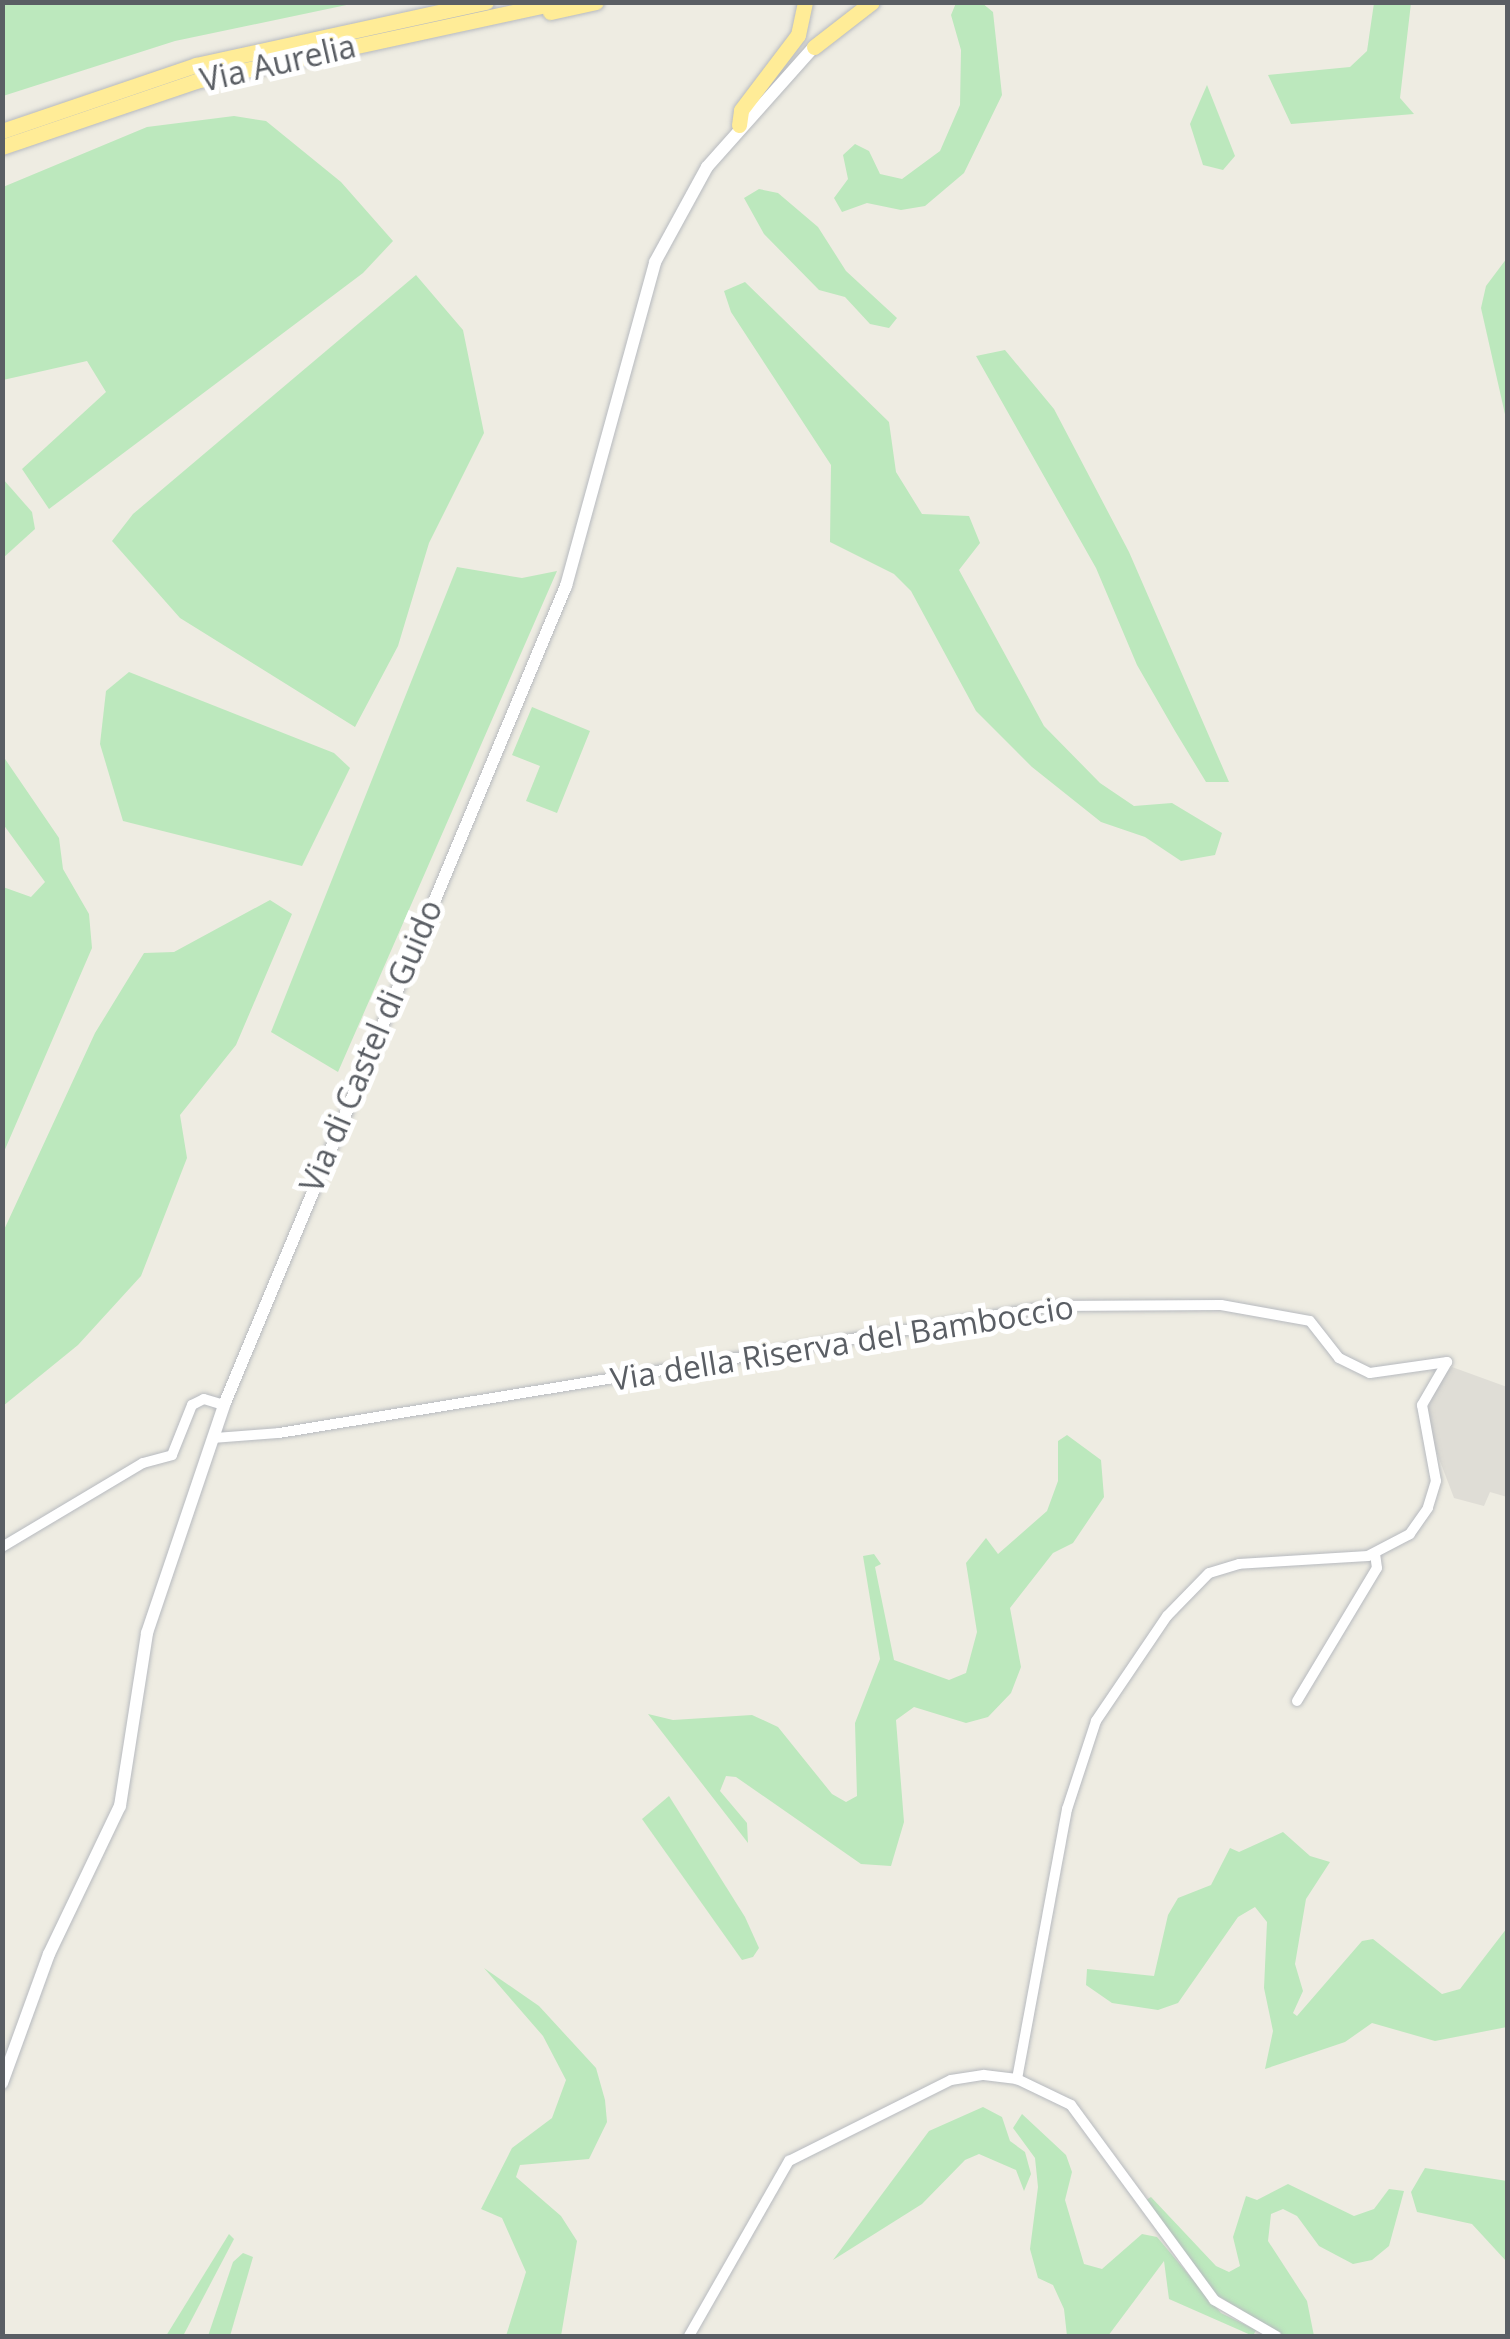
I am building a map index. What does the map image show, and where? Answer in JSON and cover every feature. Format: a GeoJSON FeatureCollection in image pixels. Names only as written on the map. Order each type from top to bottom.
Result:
{"type":"FeatureCollection","features":[{"type":"Feature","properties":{"kind":"highway","name":"Via Aurelia"},"geometry":{"type":"LineString","coordinates":[[2,131],[196,65],[486,2]]}},
{"type":"Feature","properties":{"kind":"highway","name":"Via Aurelia"},"geometry":{"type":"LineString","coordinates":[[2,148],[199,80],[560,2]]}},
{"type":"Feature","properties":{"kind":"highway"},"geometry":{"type":"LineString","coordinates":[[502,15],[518,18],[596,2]]}},
{"type":"Feature","properties":{"kind":"highway"},"geometry":{"type":"LineString","coordinates":[[739,125],[741,110],[798,35],[806,2]]}},
{"type":"Feature","properties":{"kind":"highway"},"geometry":{"type":"LineString","coordinates":[[814,47],[857,2]]}},
{"type":"Feature","properties":{"kind":"highway"},"geometry":{"type":"LineString","coordinates":[[814,47],[872,2]]}},
{"type":"Feature","properties":{"kind":"street","name":"Via di Castel di Guido"},"geometry":{"type":"LineString","coordinates":[[2,2083],[46,1962],[120,1806],[148,1633],[224,1405],[273,1275],[551,625],[654,262],[739,125],[814,47]]}},
{"type":"Feature","properties":{"kind":"street","name":"Via della Riserva del Bamboccio"},"geometry":{"type":"LineString","coordinates":[[214,1438],[278,1433],[1054,1306],[1221,1305],[1310,1321],[1339,1358],[1370,1373],[1447,1362],[1421,1409],[1435,1465],[1431,1503],[1410,1534],[1375,1554]]}},
{"type":"Feature","properties":{"kind":"street"},"geometry":{"type":"LineString","coordinates":[[2,1547],[143,1463],[172,1456],[182,1444],[192,1405],[204,1398],[224,1405]]}},
{"type":"Feature","properties":{"kind":"street"},"geometry":{"type":"LineString","coordinates":[[1017,2079],[1079,1760],[1096,1721],[1146,1646],[1183,1595],[1214,1570],[1375,1554],[1377,1568],[1298,1701]]}},
{"type":"Feature","properties":{"kind":"street"},"geometry":{"type":"LineString","coordinates":[[689,2336],[772,2182],[793,2157],[951,2080],[1017,2079],[1071,2104],[1214,2300],[1276,2336]]}},
{"type":"Feature","properties":{"kind":"shaded area"},"geometry":{"type":"Polygon","coordinates":[[[1452,1367],[1507,1387],[1507,1497],[1490,1492],[1484,1506],[1454,1498],[1424,1419],[1438,1381],[1452,1367]]]}},
{"type":"Feature","properties":{"kind":"green space"},"geometry":{"type":"Polygon","coordinates":[[[3,2],[356,3],[175,41],[3,96],[3,2]]]}},
{"type":"Feature","properties":{"kind":"green space"},"geometry":{"type":"Polygon","coordinates":[[[956,3],[982,3],[993,12],[1002,95],[964,173],[925,206],[901,210],[867,203],[842,212],[834,198],[848,179],[843,155],[855,144],[869,151],[880,174],[902,179],[940,151],[960,105],[961,50],[951,15],[956,3]]]}},
{"type":"Feature","properties":{"kind":"green space"},"geometry":{"type":"Polygon","coordinates":[[[1374,3],[1411,3],[1400,98],[1414,114],[1291,124],[1268,75],[1350,67],[1367,51],[1374,3]]]}},
{"type":"Feature","properties":{"kind":"green space"},"geometry":{"type":"Polygon","coordinates":[[[1207,85],[1235,156],[1223,170],[1203,165],[1190,124],[1207,85]]]}},
{"type":"Feature","properties":{"kind":"green space"},"geometry":{"type":"Polygon","coordinates":[[[234,116],[266,121],[341,182],[393,241],[363,273],[49,509],[22,469],[106,392],[87,361],[3,380],[3,187],[147,127],[234,116]]]}},
{"type":"Feature","properties":{"kind":"green space"},"geometry":{"type":"Polygon","coordinates":[[[759,189],[778,193],[818,227],[846,271],[897,318],[889,328],[870,324],[845,297],[819,290],[764,234],[744,198],[759,189]]]}},
{"type":"Feature","properties":{"kind":"green space"},"geometry":{"type":"Polygon","coordinates":[[[1507,258],[1507,423],[1481,308],[1486,286],[1507,258]]]}},
{"type":"Feature","properties":{"kind":"green space"},"geometry":{"type":"Polygon","coordinates":[[[416,275],[463,330],[484,433],[429,543],[398,646],[355,727],[180,618],[112,541],[133,514],[416,275]]]}},
{"type":"Feature","properties":{"kind":"green space"},"geometry":{"type":"Polygon","coordinates":[[[745,282],[889,422],[896,472],[922,514],[969,516],[980,543],[959,570],[1044,726],[1100,783],[1134,806],[1172,803],[1222,833],[1215,855],[1181,861],[1145,837],[1101,822],[1032,767],[976,711],[911,591],[894,574],[830,542],[831,465],[731,312],[724,291],[745,282]]]}},
{"type":"Feature","properties":{"kind":"green space"},"geometry":{"type":"Polygon","coordinates":[[[1005,350],[1054,409],[1129,552],[1229,782],[1206,782],[1175,731],[1137,665],[1096,568],[976,356],[1005,350]]]}},
{"type":"Feature","properties":{"kind":"green space"},"geometry":{"type":"Polygon","coordinates":[[[3,479],[32,512],[35,529],[3,558],[3,479]]]}},
{"type":"Feature","properties":{"kind":"green space"},"geometry":{"type":"Polygon","coordinates":[[[457,567],[522,578],[557,571],[338,1072],[271,1032],[457,567]]]}},
{"type":"Feature","properties":{"kind":"green space"},"geometry":{"type":"Polygon","coordinates":[[[129,672],[334,753],[350,768],[302,866],[123,821],[100,744],[106,691],[129,672]]]}},
{"type":"Feature","properties":{"kind":"green space"},"geometry":{"type":"Polygon","coordinates":[[[532,707],[590,731],[557,813],[526,801],[540,766],[512,755],[532,707]]]}},
{"type":"Feature","properties":{"kind":"green space"},"geometry":{"type":"Polygon","coordinates":[[[3,756],[59,838],[63,869],[89,914],[92,948],[3,1154],[3,887],[31,897],[45,882],[3,824],[3,756]]]}},
{"type":"Feature","properties":{"kind":"green space"},"geometry":{"type":"Polygon","coordinates":[[[270,900],[292,914],[236,1045],[180,1115],[187,1158],[141,1276],[78,1345],[3,1406],[3,1232],[95,1033],[144,953],[174,952],[270,900]]]}},
{"type":"Feature","properties":{"kind":"green space"},"geometry":{"type":"Polygon","coordinates":[[[1067,1435],[1101,1460],[1104,1497],[1073,1543],[1053,1553],[1010,1608],[1021,1667],[1011,1693],[988,1717],[966,1723],[914,1707],[896,1720],[904,1822],[891,1866],[861,1864],[736,1777],[726,1776],[720,1791],[747,1823],[748,1843],[648,1714],[673,1720],[752,1715],[778,1727],[832,1794],[846,1802],[857,1796],[855,1723],[880,1659],[863,1556],[874,1554],[881,1564],[875,1567],[894,1660],[949,1680],[966,1673],[977,1632],[966,1563],[986,1538],[998,1554],[1047,1511],[1058,1481],[1058,1441],[1067,1435]]]}},
{"type":"Feature","properties":{"kind":"green space"},"geometry":{"type":"Polygon","coordinates":[[[669,1796],[745,1917],[759,1948],[753,1957],[742,1960],[642,1819],[669,1796]]]}},
{"type":"Feature","properties":{"kind":"green space"},"geometry":{"type":"Polygon","coordinates":[[[1283,1832],[1310,1856],[1330,1862],[1306,1899],[1295,1964],[1303,1991],[1293,2013],[1297,2016],[1362,1941],[1373,1939],[1442,1994],[1460,1989],[1507,1928],[1507,2027],[1435,2041],[1372,2023],[1345,2042],[1265,2069],[1273,2031],[1264,1988],[1267,1922],[1255,1907],[1238,1917],[1178,2003],[1158,2010],[1112,2003],[1086,1985],[1087,1969],[1154,1976],[1168,1915],[1178,1898],[1211,1885],[1230,1848],[1239,1852],[1283,1832]]]}},
{"type":"Feature","properties":{"kind":"green space"},"geometry":{"type":"Polygon","coordinates":[[[484,1968],[539,2006],[596,2068],[605,2100],[607,2122],[589,2159],[520,2165],[516,2177],[561,2216],[577,2241],[561,2336],[506,2336],[526,2272],[502,2218],[481,2209],[512,2148],[552,2118],[566,2080],[543,2036],[484,1968]]]}},
{"type":"Feature","properties":{"kind":"green space"},"geometry":{"type":"Polygon","coordinates":[[[983,2107],[1002,2117],[1010,2141],[1025,2152],[1031,2174],[1024,2191],[1016,2170],[979,2154],[965,2160],[922,2204],[833,2260],[929,2131],[983,2107]]]}},
{"type":"Feature","properties":{"kind":"green space"},"geometry":{"type":"Polygon","coordinates":[[[1022,2114],[1066,2155],[1072,2172],[1065,2200],[1084,2264],[1102,2269],[1142,2234],[1157,2237],[1221,2313],[1256,2330],[1253,2336],[1169,2299],[1164,2261],[1108,2336],[1067,2336],[1064,2309],[1053,2285],[1038,2278],[1030,2249],[1038,2187],[1035,2158],[1013,2128],[1022,2114]]]}},
{"type":"Feature","properties":{"kind":"green space"},"geometry":{"type":"Polygon","coordinates":[[[1425,2168],[1507,2181],[1507,2262],[1472,2224],[1417,2212],[1411,2192],[1425,2168]]]}},
{"type":"Feature","properties":{"kind":"green space"},"geometry":{"type":"Polygon","coordinates":[[[1288,2184],[1354,2216],[1374,2209],[1389,2189],[1404,2191],[1389,2246],[1372,2260],[1353,2264],[1319,2246],[1297,2216],[1283,2209],[1271,2214],[1268,2241],[1307,2301],[1314,2336],[1284,2336],[1215,2294],[1146,2200],[1151,2197],[1216,2266],[1229,2272],[1240,2266],[1233,2237],[1246,2196],[1257,2200],[1288,2184]]]}},
{"type":"Feature","properties":{"kind":"green space"},"geometry":{"type":"Polygon","coordinates":[[[229,2234],[234,2239],[183,2336],[166,2336],[229,2234]]]}},
{"type":"Feature","properties":{"kind":"green space"},"geometry":{"type":"Polygon","coordinates":[[[243,2253],[253,2257],[230,2336],[208,2336],[233,2262],[243,2253]]]}}]}
